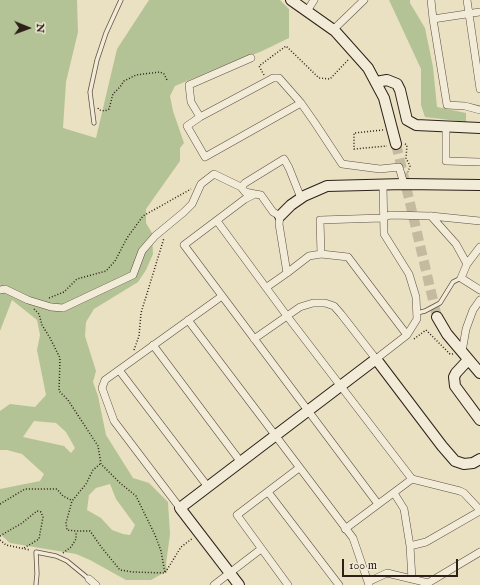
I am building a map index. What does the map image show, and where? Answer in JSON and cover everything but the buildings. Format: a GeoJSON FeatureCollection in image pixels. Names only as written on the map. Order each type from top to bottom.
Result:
{"type":"FeatureCollection","features":[{"type":"Feature","properties":{"kind":"street"},"geometry":{"type":"LineString","coordinates":[[291,0],[334,29],[368,68],[384,98],[397,145]]}},
{"type":"Feature","properties":{"kind":"street"},"geometry":{"type":"LineString","coordinates":[[308,11],[314,0]]}},
{"type":"Feature","properties":{"kind":"street"},"geometry":{"type":"LineString","coordinates":[[334,29],[364,0]]}},
{"type":"Feature","properties":{"kind":"street"},"geometry":{"type":"LineString","coordinates":[[430,0],[447,105],[465,106],[480,110]]}},
{"type":"Feature","properties":{"kind":"street"},"geometry":{"type":"LineString","coordinates":[[467,0],[480,89]]}},
{"type":"Feature","properties":{"kind":"street"},"geometry":{"type":"LineString","coordinates":[[433,19],[480,12]]}},
{"type":"Feature","properties":{"kind":"street"},"geometry":{"type":"LineString","coordinates":[[200,117],[191,102],[189,85],[251,58]]}},
{"type":"Feature","properties":{"kind":"street"},"geometry":{"type":"LineString","coordinates":[[301,103],[205,158],[187,126],[200,117],[267,81],[273,78],[279,78],[301,103],[342,164],[380,169],[399,167],[407,184]]}},
{"type":"Feature","properties":{"kind":"street"},"geometry":{"type":"LineString","coordinates":[[376,82],[388,80],[397,84],[402,95],[407,120],[416,125],[480,128]]}},
{"type":"Feature","properties":{"kind":"street"},"geometry":{"type":"LineString","coordinates":[[446,127],[446,161],[480,162]]}},
{"type":"Feature","properties":{"kind":"street"},"geometry":{"type":"LineString","coordinates":[[241,187],[284,159],[301,198]]}},
{"type":"Feature","properties":{"kind":"street"},"geometry":{"type":"LineString","coordinates":[[0,290],[5,289],[28,300],[51,307],[63,308],[133,275],[142,250],[154,236],[192,204],[201,184],[214,174],[241,187],[245,192],[261,195],[273,212],[280,216]]}},
{"type":"Feature","properties":{"kind":"street"},"geometry":{"type":"LineString","coordinates":[[287,273],[280,216],[291,205],[316,190],[326,186],[341,184],[480,185]]}},
{"type":"Feature","properties":{"kind":"street"},"geometry":{"type":"LineString","coordinates":[[180,508],[407,335],[417,319],[416,297],[412,282],[405,266],[384,234],[382,218],[383,185]]}},
{"type":"Feature","properties":{"kind":"street"},"geometry":{"type":"LineString","coordinates":[[255,194],[245,199],[184,245],[378,504]]}},
{"type":"Feature","properties":{"kind":"street"},"geometry":{"type":"LineString","coordinates":[[321,254],[320,220],[382,218],[390,215],[431,216],[480,221]]}},
{"type":"Feature","properties":{"kind":"street"},"geometry":{"type":"LineString","coordinates":[[431,216],[456,244],[467,264]]}},
{"type":"Feature","properties":{"kind":"street"},"geometry":{"type":"LineString","coordinates":[[217,221],[287,316],[412,479],[460,491],[464,493],[480,511],[426,542],[410,546]]}},
{"type":"Feature","properties":{"kind":"street"},"geometry":{"type":"LineString","coordinates":[[480,247],[467,264],[461,278],[480,290]]}},
{"type":"Feature","properties":{"kind":"street"},"geometry":{"type":"LineString","coordinates":[[267,287],[309,256],[321,254],[348,257],[407,335]]}},
{"type":"Feature","properties":{"kind":"street"},"geometry":{"type":"LineString","coordinates":[[222,296],[105,380],[102,388],[114,422],[239,585]]}},
{"type":"Feature","properties":{"kind":"street"},"geometry":{"type":"LineString","coordinates":[[480,300],[473,310],[466,329],[465,356],[454,377],[455,386],[480,420]]}},
{"type":"Feature","properties":{"kind":"street"},"geometry":{"type":"LineString","coordinates":[[254,339],[306,304],[325,303],[334,306],[455,461],[464,464],[473,463],[480,459]]}},
{"type":"Feature","properties":{"kind":"street"},"geometry":{"type":"LineString","coordinates":[[437,318],[447,334],[480,373]]}},
{"type":"Feature","properties":{"kind":"street"},"geometry":{"type":"LineString","coordinates":[[188,320],[352,538],[368,583],[387,573],[428,583],[480,552]]}},
{"type":"Feature","properties":{"kind":"street"},"geometry":{"type":"LineString","coordinates":[[153,345],[240,462]]}},
{"type":"Feature","properties":{"kind":"street"},"geometry":{"type":"LineString","coordinates":[[119,370],[208,487]]}},
{"type":"Feature","properties":{"kind":"street"},"geometry":{"type":"LineString","coordinates":[[288,585],[237,515],[299,468]]}},
{"type":"Feature","properties":{"kind":"street"},"geometry":{"type":"LineString","coordinates":[[345,529],[412,479]]}},
{"type":"Feature","properties":{"kind":"street"},"geometry":{"type":"LineString","coordinates":[[268,492],[339,585]]}},
{"type":"Feature","properties":{"kind":"street"},"geometry":{"type":"LineString","coordinates":[[394,493],[404,509],[410,546],[412,579]]}},
{"type":"Feature","properties":{"kind":"street"},"geometry":{"type":"LineString","coordinates":[[214,585],[261,549]]}},
{"type":"Feature","properties":{"kind":"street"},"geometry":{"type":"LineString","coordinates":[[89,579],[96,585]]}},
{"type":"Feature","properties":{"kind":"lane"},"geometry":{"type":"LineString","coordinates":[[94,123],[90,92],[97,60],[106,33],[121,0]]}},
{"type":"Feature","properties":{"kind":"lane"},"geometry":{"type":"LineString","coordinates":[[417,313],[425,311],[440,303],[452,282],[461,278]]}},
{"type":"Feature","properties":{"kind":"lane"},"geometry":{"type":"LineString","coordinates":[[36,584],[36,552],[67,561],[89,579]]}},
{"type":"Feature","properties":{"kind":"path"},"geometry":{"type":"LineString","coordinates":[[267,81],[259,66],[286,46],[320,78],[330,79],[355,52]]}},
{"type":"Feature","properties":{"kind":"path"},"geometry":{"type":"LineString","coordinates":[[92,107],[98,107],[99,110],[105,111],[109,109],[113,94],[124,81],[136,75],[160,72],[164,74],[167,80]]}},
{"type":"Feature","properties":{"kind":"path"},"geometry":{"type":"LineString","coordinates":[[393,129],[354,133],[354,149],[407,145],[406,158],[410,166],[407,184]]}},
{"type":"Feature","properties":{"kind":"path"},"geometry":{"type":"LineString","coordinates":[[47,299],[54,298],[64,292],[76,279],[106,271],[115,261],[127,238],[143,216],[201,184]]}},
{"type":"Feature","properties":{"kind":"path"},"geometry":{"type":"LineString","coordinates":[[129,363],[139,336],[141,313],[164,238]]}},
{"type":"Feature","properties":{"kind":"path"},"geometry":{"type":"LineString","coordinates":[[33,309],[39,314],[42,325],[60,358],[60,391],[68,400],[98,446],[101,464],[120,483],[136,496],[155,535],[165,573]]}},
{"type":"Feature","properties":{"kind":"path"},"geometry":{"type":"LineString","coordinates":[[407,335],[412,341],[426,330],[450,354],[465,356]]}},
{"type":"Feature","properties":{"kind":"path"},"geometry":{"type":"LineString","coordinates":[[101,464],[93,470],[86,484],[72,501],[66,524],[67,530],[90,531],[120,570],[165,573]]}},
{"type":"Feature","properties":{"kind":"path"},"geometry":{"type":"LineString","coordinates":[[0,504],[25,489],[57,489],[72,501]]}},
{"type":"Feature","properties":{"kind":"path"},"geometry":{"type":"LineString","coordinates":[[0,536],[22,523],[37,511],[41,512],[43,517],[39,539],[24,548]]}},
{"type":"Feature","properties":{"kind":"path"},"geometry":{"type":"LineString","coordinates":[[60,558],[62,554],[71,547],[76,539],[76,531]]}},
{"type":"Feature","properties":{"kind":"path"},"geometry":{"type":"LineString","coordinates":[[165,573],[181,547],[200,533]]}},
{"type":"Feature","properties":{"kind":"path"},"geometry":{"type":"LineString","coordinates":[[0,540],[6,545],[36,552]]}},
{"type":"Feature","properties":{"kind":"green space"},"geometry":{"type":"Polygon","coordinates":[[[0,0],[77,0],[78,32],[66,82],[63,128],[96,138],[117,49],[149,0],[280,0],[289,9],[289,38],[260,52],[175,86],[170,96],[173,111],[184,143],[180,148],[180,161],[146,209],[146,223],[152,233],[153,254],[146,270],[138,282],[94,309],[86,322],[85,336],[96,371],[93,382],[98,396],[106,435],[133,478],[149,483],[168,502],[170,534],[166,564],[167,571],[151,580],[126,580],[76,554],[10,543],[0,534],[0,489],[40,481],[44,474],[22,454],[7,450],[0,450],[0,411],[10,404],[35,407],[46,395],[37,350],[40,335],[37,320],[12,300],[0,331],[0,0]],[[34,421],[23,437],[64,446],[71,453],[75,448],[66,432],[56,423],[34,421]],[[110,484],[96,488],[89,495],[87,510],[101,518],[112,530],[130,535],[135,525],[116,499],[110,484]]]}},
{"type":"Feature","properties":{"kind":"green space"},"geometry":{"type":"Polygon","coordinates":[[[389,0],[410,0],[410,3],[425,28],[433,67],[437,107],[466,113],[466,122],[425,117],[421,105],[421,69],[389,0]]]}},
{"type":"Feature","properties":{"kind":"tunnel"},"geometry":{"type":"LineString","coordinates":[[396,144],[437,317]]}}]}
